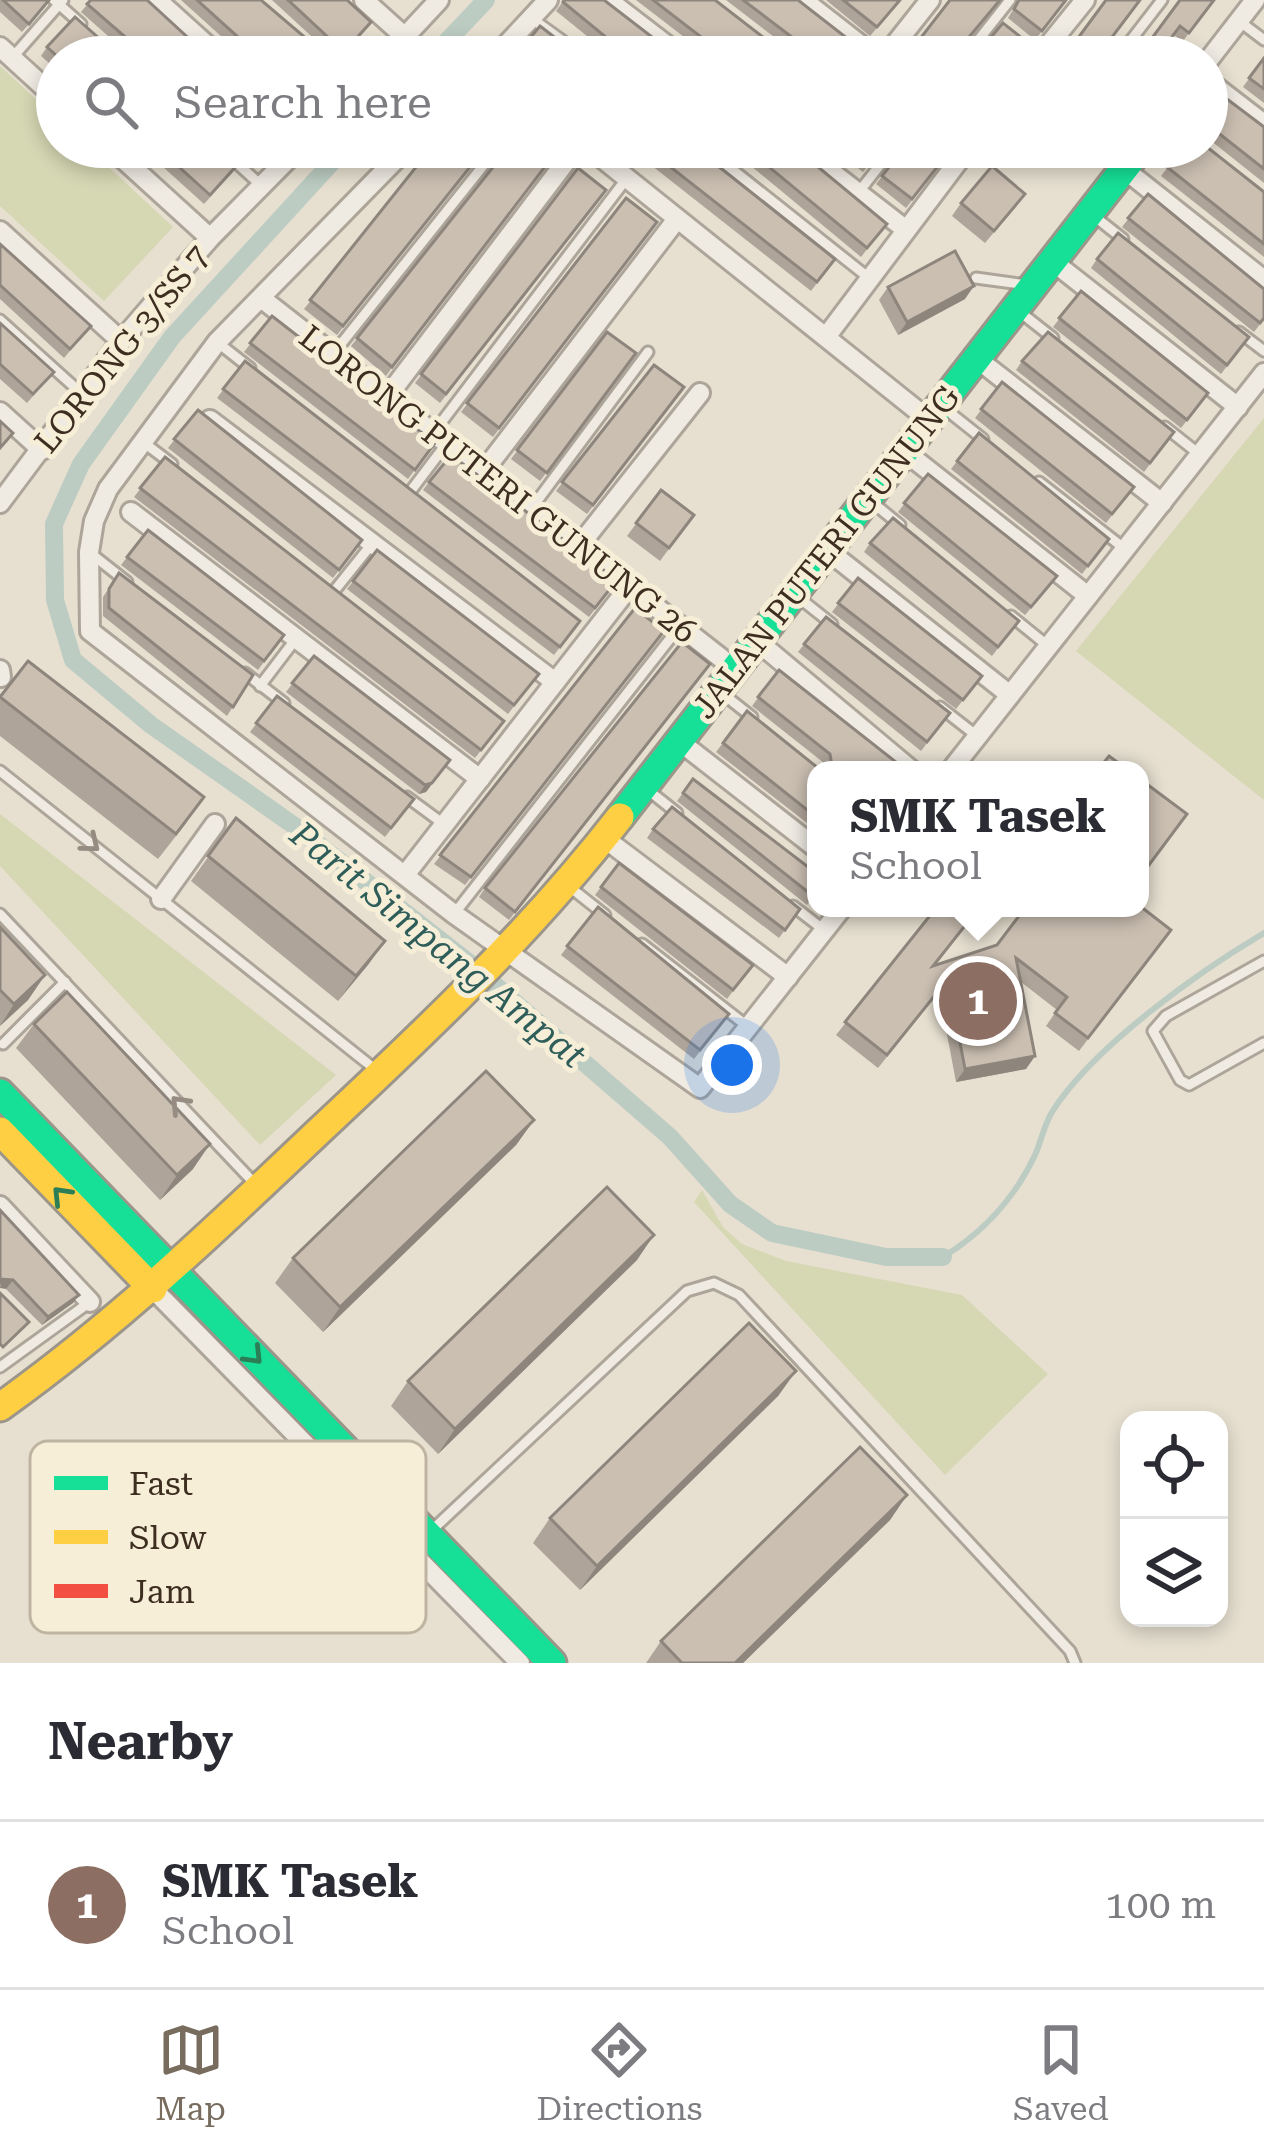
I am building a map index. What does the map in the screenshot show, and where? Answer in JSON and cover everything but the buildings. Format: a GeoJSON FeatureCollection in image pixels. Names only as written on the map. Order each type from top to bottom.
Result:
{"type":"FeatureCollection","features":[{"type":"Feature","properties":{"kind":"street"},"geometry":{"type":"LineString","coordinates":[[157,0],[197,36]]}},
{"type":"Feature","properties":{"kind":"street"},"geometry":{"type":"LineString","coordinates":[[364,0],[404,36]]}},
{"type":"Feature","properties":{"kind":"street"},"geometry":{"type":"LineString","coordinates":[[406,36],[439,0]]}},
{"type":"Feature","properties":{"kind":"street"},"geometry":{"type":"LineString","coordinates":[[514,36],[548,0]]}},
{"type":"Feature","properties":{"kind":"street"},"geometry":{"type":"LineString","coordinates":[[608,0],[655,36]]}},
{"type":"Feature","properties":{"kind":"street"},"geometry":{"type":"LineString","coordinates":[[803,0],[852,36]]}},
{"type":"Feature","properties":{"kind":"street"},"geometry":{"type":"LineString","coordinates":[[1050,36],[1085,0]]}},
{"type":"Feature","properties":{"kind":"street"},"geometry":{"type":"LineString","coordinates":[[1227,36],[1255,0]]}},
{"type":"Feature","properties":{"kind":"street"},"geometry":{"type":"LineString","coordinates":[[896,36],[920,3]]}},
{"type":"Feature","properties":{"kind":"street"},"geometry":{"type":"LineString","coordinates":[[6,52],[36,79]]}},
{"type":"Feature","properties":{"kind":"street"},"geometry":{"type":"LineString","coordinates":[[1228,96],[1264,124]]}},
{"type":"Feature","properties":{"kind":"street"},"geometry":{"type":"LineString","coordinates":[[133,168],[210,238]]}},
{"type":"Feature","properties":{"kind":"street","name":"LORONG 3/SS 7"},"geometry":{"type":"LineString","coordinates":[[0,503],[121,341],[210,238],[280,168]]}},
{"type":"Feature","properties":{"kind":"street"},"geometry":{"type":"LineString","coordinates":[[388,168],[217,342],[108,489],[94,520],[89,552],[90,631],[454,914],[492,966],[700,1088],[835,917]]}},
{"type":"Feature","properties":{"kind":"street"},"geometry":{"type":"LineString","coordinates":[[388,397],[561,168]]}},
{"type":"Feature","properties":{"kind":"street"},"geometry":{"type":"LineString","coordinates":[[614,168],[826,337],[934,412]]}},
{"type":"Feature","properties":{"kind":"street"},"geometry":{"type":"LineString","coordinates":[[829,168],[905,229]]}},
{"type":"Feature","properties":{"kind":"street"},"geometry":{"type":"LineString","coordinates":[[826,337],[952,168]]}},
{"type":"Feature","properties":{"kind":"street","name":"JALAN PUTERI GUNUNG"},"geometry":{"type":"LineString","coordinates":[[0,1407],[110,1327],[163,1281],[492,966],[567,885],[1124,168]]}},
{"type":"Feature","properties":{"kind":"street"},"geometry":{"type":"LineString","coordinates":[[1143,168],[1264,280]]}},
{"type":"Feature","properties":{"kind":"street"},"geometry":{"type":"LineString","coordinates":[[483,472],[677,219]]}},
{"type":"Feature","properties":{"kind":"street"},"geometry":{"type":"LineString","coordinates":[[0,231],[121,341]]}},
{"type":"Feature","properties":{"kind":"street"},"geometry":{"type":"LineString","coordinates":[[1052,261],[1238,407]]}},
{"type":"Feature","properties":{"kind":"street","name":"LORONG PUTERI GUNUNG 26"},"geometry":{"type":"LineString","coordinates":[[261,298],[680,626],[727,680]]}},
{"type":"Feature","properties":{"kind":"street"},"geometry":{"type":"LineString","coordinates":[[976,358],[1162,503]]}},
{"type":"Feature","properties":{"kind":"street"},"geometry":{"type":"LineString","coordinates":[[958,761],[1264,374]]}},
{"type":"Feature","properties":{"kind":"street"},"geometry":{"type":"LineString","coordinates":[[579,547],[700,393]]}},
{"type":"Feature","properties":{"kind":"street"},"geometry":{"type":"LineString","coordinates":[[0,412],[42,450]]}},
{"type":"Feature","properties":{"kind":"street"},"geometry":{"type":"LineString","coordinates":[[206,416],[555,682]]}},
{"type":"Feature","properties":{"kind":"street"},"geometry":{"type":"LineString","coordinates":[[904,451],[1088,596]]}},
{"type":"Feature","properties":{"kind":"street"},"geometry":{"type":"LineString","coordinates":[[131,512],[480,779]]}},
{"type":"Feature","properties":{"kind":"street"},"geometry":{"type":"LineString","coordinates":[[827,550],[1010,695]]}},
{"type":"Feature","properties":{"kind":"street"},"geometry":{"type":"LineString","coordinates":[[405,875],[630,586]]}},
{"type":"Feature","properties":{"kind":"street"},"geometry":{"type":"LineString","coordinates":[[757,641],[899,761]]}},
{"type":"Feature","properties":{"kind":"street"},"geometry":{"type":"LineString","coordinates":[[679,741],[807,841]]}},
{"type":"Feature","properties":{"kind":"street"},"geometry":{"type":"LineString","coordinates":[[160,899],[214,824]]}},
{"type":"Feature","properties":{"kind":"street"},"geometry":{"type":"LineString","coordinates":[[604,838],[788,977]]}},
{"type":"Feature","properties":{"kind":"street"},"geometry":{"type":"LineString","coordinates":[[0,1093],[131,1249],[127,1289],[110,1327]]}},
{"type":"Feature","properties":{"kind":"street"},"geometry":{"type":"LineString","coordinates":[[0,1131],[131,1249],[313,1441]]}},
{"type":"Feature","properties":{"kind":"street"},"geometry":{"type":"LineString","coordinates":[[0,1205],[90,1302]]}},
{"type":"Feature","properties":{"kind":"street"},"geometry":{"type":"LineString","coordinates":[[131,1249],[202,1243],[200,1271],[212,1314]]}},
{"type":"Feature","properties":{"kind":"street"},"geometry":{"type":"LineString","coordinates":[[163,1281],[212,1314],[337,1441]]}},
{"type":"Feature","properties":{"kind":"street"},"geometry":{"type":"LineString","coordinates":[[428,1534],[552,1663]]}},
{"type":"Feature","properties":{"kind":"street"},"geometry":{"type":"LineString","coordinates":[[426,1562],[520,1663]]}},
{"type":"Feature","properties":{"kind":"lane"},"geometry":{"type":"LineString","coordinates":[[982,36],[1010,0]]}},
{"type":"Feature","properties":{"kind":"lane"},"geometry":{"type":"LineString","coordinates":[[1134,36],[1162,0]]}},
{"type":"Feature","properties":{"kind":"lane"},"geometry":{"type":"LineString","coordinates":[[6,52],[59,2],[88,31]]}},
{"type":"Feature","properties":{"kind":"lane"},"geometry":{"type":"LineString","coordinates":[[531,18],[556,36]]}},
{"type":"Feature","properties":{"kind":"lane"},"geometry":{"type":"LineString","coordinates":[[995,19],[1010,31]]}},
{"type":"Feature","properties":{"kind":"lane"},"geometry":{"type":"LineString","coordinates":[[1239,21],[1264,40]]}},
{"type":"Feature","properties":{"kind":"lane"},"geometry":{"type":"LineString","coordinates":[[242,168],[262,186]]}},
{"type":"Feature","properties":{"kind":"lane"},"geometry":{"type":"LineString","coordinates":[[333,354],[481,168]]}},
{"type":"Feature","properties":{"kind":"lane"},"geometry":{"type":"LineString","coordinates":[[730,168],[869,278]]}},
{"type":"Feature","properties":{"kind":"lane"},"geometry":{"type":"LineString","coordinates":[[858,193],[878,168]]}},
{"type":"Feature","properties":{"kind":"lane"},"geometry":{"type":"LineString","coordinates":[[410,492],[440,438],[627,178]]}},
{"type":"Feature","properties":{"kind":"lane"},"geometry":{"type":"LineString","coordinates":[[1090,212],[1142,254]]}},
{"type":"Feature","properties":{"kind":"lane"},"geometry":{"type":"LineString","coordinates":[[976,278],[1024,297],[1071,352]]}},
{"type":"Feature","properties":{"kind":"lane"},"geometry":{"type":"LineString","coordinates":[[0,320],[83,395]]}},
{"type":"Feature","properties":{"kind":"lane"},"geometry":{"type":"LineString","coordinates":[[1229,323],[1264,351]]}},
{"type":"Feature","properties":{"kind":"lane"},"geometry":{"type":"LineString","coordinates":[[217,342],[269,383]]}},
{"type":"Feature","properties":{"kind":"lane"},"geometry":{"type":"LineString","coordinates":[[531,509],[648,352]]}},
{"type":"Feature","properties":{"kind":"lane"},"geometry":{"type":"LineString","coordinates":[[1144,411],[1200,455]]}},
{"type":"Feature","properties":{"kind":"lane"},"geometry":{"type":"LineString","coordinates":[[934,412],[995,448]]}},
{"type":"Feature","properties":{"kind":"lane"},"geometry":{"type":"LineString","coordinates":[[142,442],[178,469]]}},
{"type":"Feature","properties":{"kind":"lane"},"geometry":{"type":"LineString","coordinates":[[1033,477],[1125,549]]}},
{"type":"Feature","properties":{"kind":"lane"},"geometry":{"type":"LineString","coordinates":[[393,478],[428,506]]}},
{"type":"Feature","properties":{"kind":"lane"},"geometry":{"type":"LineString","coordinates":[[867,498],[904,528]]}},
{"type":"Feature","properties":{"kind":"lane"},"geometry":{"type":"LineString","coordinates":[[335,590],[371,545]]}},
{"type":"Feature","properties":{"kind":"lane"},"geometry":{"type":"LineString","coordinates":[[89,552],[141,592]]}},
{"type":"Feature","properties":{"kind":"lane"},"geometry":{"type":"LineString","coordinates":[[318,577],[353,604]]}},
{"type":"Feature","properties":{"kind":"lane"},"geometry":{"type":"LineString","coordinates":[[794,594],[848,637]]}},
{"type":"Feature","properties":{"kind":"lane"},"geometry":{"type":"LineString","coordinates":[[994,602],[1048,646]]}},
{"type":"Feature","properties":{"kind":"lane"},"geometry":{"type":"LineString","coordinates":[[574,620],[593,634]]}},
{"type":"Feature","properties":{"kind":"lane"},"geometry":{"type":"LineString","coordinates":[[454,914],[680,626]]}},
{"type":"Feature","properties":{"kind":"lane"},"geometry":{"type":"LineString","coordinates":[[260,686],[295,640]]}},
{"type":"Feature","properties":{"kind":"lane"},"geometry":{"type":"LineString","coordinates":[[226,659],[297,714]]}},
{"type":"Feature","properties":{"kind":"lane"},"geometry":{"type":"LineString","coordinates":[[727,680],[768,730]]}},
{"type":"Feature","properties":{"kind":"lane"},"geometry":{"type":"LineString","coordinates":[[922,694],[977,736]]}},
{"type":"Feature","properties":{"kind":"lane"},"geometry":{"type":"LineString","coordinates":[[498,718],[517,732]]}},
{"type":"Feature","properties":{"kind":"lane"},"geometry":{"type":"LineString","coordinates":[[0,771],[380,1074]]}},
{"type":"Feature","properties":{"kind":"lane"},"geometry":{"type":"LineString","coordinates":[[389,783],[445,825]]}},
{"type":"Feature","properties":{"kind":"lane"},"geometry":{"type":"LineString","coordinates":[[643,787],[680,815]]}},
{"type":"Feature","properties":{"kind":"lane"},"geometry":{"type":"LineString","coordinates":[[567,885],[621,927]]}},
{"type":"Feature","properties":{"kind":"lane"},"geometry":{"type":"LineString","coordinates":[[788,902],[807,917]]}},
{"type":"Feature","properties":{"kind":"lane"},"geometry":{"type":"LineString","coordinates":[[0,914],[259,1189]]}},
{"type":"Feature","properties":{"kind":"lane"},"geometry":{"type":"LineString","coordinates":[[807,917],[824,930]]}},
{"type":"Feature","properties":{"kind":"lane"},"geometry":{"type":"LineString","coordinates":[[640,941],[748,1027]]}},
{"type":"Feature","properties":{"kind":"lane"},"geometry":{"type":"LineString","coordinates":[[1264,961],[1166,1016],[1153,1031],[1180,1080],[1189,1085],[1264,1043]]}},
{"type":"Feature","properties":{"kind":"lane"},"geometry":{"type":"LineString","coordinates":[[3,1044],[65,982]]}},
{"type":"Feature","properties":{"kind":"lane"},"geometry":{"type":"LineString","coordinates":[[428,1534],[687,1291],[714,1283],[739,1295],[1070,1651],[1075,1663]]}},
{"type":"Feature","properties":{"kind":"lane"},"geometry":{"type":"LineString","coordinates":[[0,1367],[90,1302]]}},
{"type":"Feature","properties":{"kind":"lane"},"geometry":{"type":"LineString","coordinates":[[29,1325],[43,1340]]}},
{"type":"Feature","properties":{"kind":"green space"},"geometry":{"type":"Polygon","coordinates":[[[0,66],[36,99],[36,168],[110,168],[173,227],[104,301],[0,206],[0,66]]]}},
{"type":"Feature","properties":{"kind":"green space"},"geometry":{"type":"Polygon","coordinates":[[[1264,418],[1264,800],[1076,651],[1264,418]]]}},
{"type":"Feature","properties":{"kind":"green space"},"geometry":{"type":"Polygon","coordinates":[[[0,814],[336,1075],[260,1145],[0,866],[0,814]]]}},
{"type":"Feature","properties":{"kind":"green space"},"geometry":{"type":"Polygon","coordinates":[[[702,1190],[723,1227],[742,1244],[786,1261],[962,1295],[1048,1374],[945,1475],[694,1202],[702,1190]]]}},
{"type":"Feature","properties":{"kind":"waterway","name":"Parit Simpang Ampat"},"geometry":{"type":"LineString","coordinates":[[452,36],[486,0]]}},
{"type":"Feature","properties":{"kind":"waterway","name":"Parit Simpang Ampat"},"geometry":{"type":"LineString","coordinates":[[327,168],[172,337],[81,464],[54,524],[55,600],[73,660],[151,725],[296,827],[467,961],[670,1137],[730,1204],[772,1233],[886,1257],[943,1257]]}},
{"type":"Feature","properties":{"kind":"waterway","name":"Parit Simpang Ampat"},"geometry":{"type":"LineString","coordinates":[[943,1257],[984,1226],[1007,1200],[1027,1171],[1052,1112],[1093,1062],[1179,990],[1264,933]]}},
{"type":"Feature","properties":{"kind":"traffic: fast"},"geometry":{"type":"LineString","coordinates":[[620,817],[1125,168]]}},
{"type":"Feature","properties":{"kind":"traffic: fast"},"geometry":{"type":"LineString","coordinates":[[0,1093],[337,1441]]}},
{"type":"Feature","properties":{"kind":"traffic: fast"},"geometry":{"type":"LineString","coordinates":[[426,1533],[552,1663]]}},
{"type":"Feature","properties":{"kind":"traffic: slow"},"geometry":{"type":"LineString","coordinates":[[0,1407],[163,1276],[397,1058],[513,942],[620,817]]}},
{"type":"Feature","properties":{"kind":"traffic: slow"},"geometry":{"type":"LineString","coordinates":[[0,1131],[153,1289]]}},
{"type":"Feature","properties":{"kind":"place","name":"SMK Tasek"},"geometry":{"type":"Point","coordinates":[978,1001]}}]}
